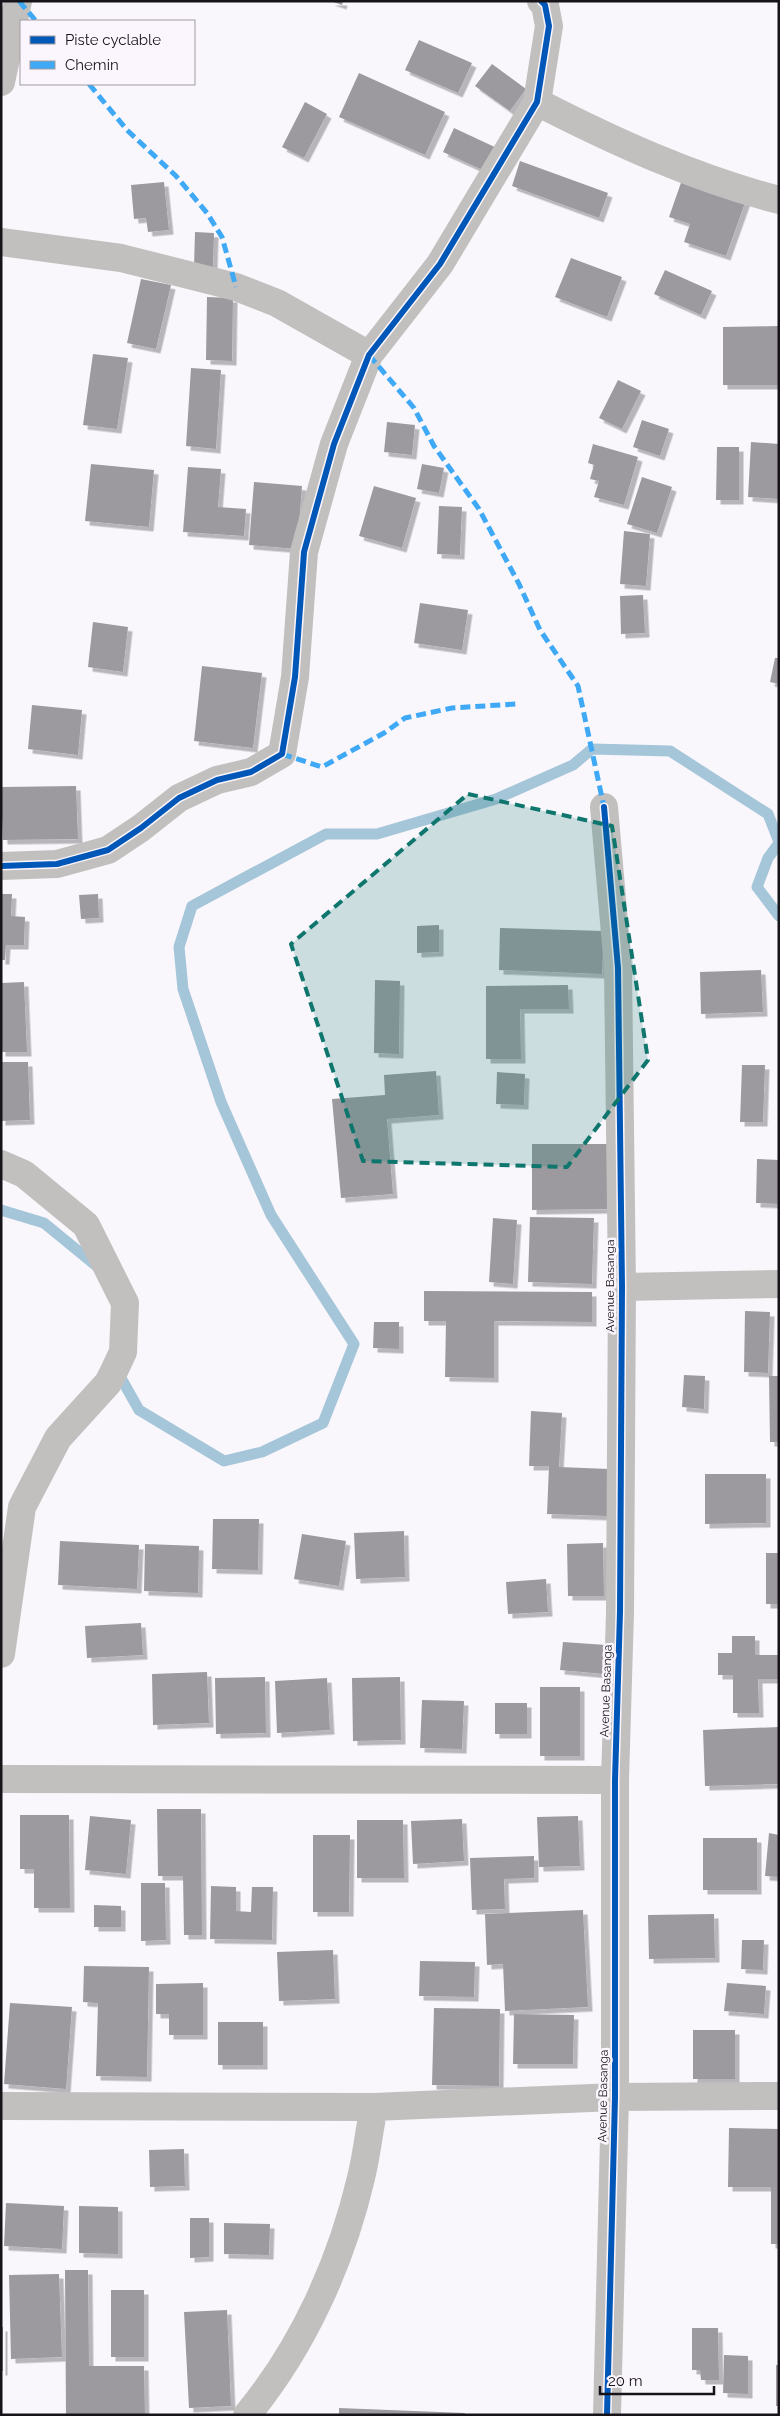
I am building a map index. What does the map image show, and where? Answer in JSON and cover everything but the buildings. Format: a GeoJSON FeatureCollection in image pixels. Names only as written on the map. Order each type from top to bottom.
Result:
{"type":"FeatureCollection","features":[{"type":"Feature","properties":{"kind":"street"},"geometry":{"type":"LineString","coordinates":[[1,82],[18,1]]}},
{"type":"Feature","properties":{"kind":"street"},"geometry":{"type":"LineString","coordinates":[[1,866],[57,864],[108,850],[141,828],[179,798],[217,780],[251,772],[282,754],[295,677],[304,552],[334,444],[369,355],[440,264],[537,102],[549,26],[545,5],[541,1]]}},
{"type":"Feature","properties":{"kind":"street"},"geometry":{"type":"LineString","coordinates":[[537,102],[649,157],[746,191],[779,200]]}},
{"type":"Feature","properties":{"kind":"street"},"geometry":{"type":"LineString","coordinates":[[1,242],[121,258],[236,287],[278,303],[369,355]]}},
{"type":"Feature","properties":{"kind":"street","name":"Avenue Basanga"},"geometry":{"type":"LineString","coordinates":[[604,807],[618,968],[622,1287],[620,1612],[615,1780],[615,2097],[607,2415]]}},
{"type":"Feature","properties":{"kind":"street"},"geometry":{"type":"LineString","coordinates":[[1,1164],[24,1174],[86,1225],[125,1302],[123,1352],[108,1383],[58,1438],[22,1507],[1,1654]]}},
{"type":"Feature","properties":{"kind":"street"},"geometry":{"type":"LineString","coordinates":[[622,1287],[779,1284]]}},
{"type":"Feature","properties":{"kind":"street"},"geometry":{"type":"LineString","coordinates":[[1,1779],[615,1780]]}},
{"type":"Feature","properties":{"kind":"street"},"geometry":{"type":"LineString","coordinates":[[1,2106],[374,2106],[615,2097],[779,2096]]}},
{"type":"Feature","properties":{"kind":"street"},"geometry":{"type":"LineString","coordinates":[[246,2415],[284,2361],[317,2305],[343,2240],[356,2195],[374,2106]]}},
{"type":"Feature","properties":{"kind":"highlighted area"},"geometry":{"type":"Polygon","coordinates":[[[468,794],[612,826],[648,1060],[567,1167],[363,1161],[291,944],[468,794]]]}},
{"type":"Feature","properties":{"kind":"waterway"},"geometry":{"type":"LineString","coordinates":[[117,1371],[139,1410],[224,1461],[262,1452],[323,1423],[354,1344],[271,1215],[221,1102],[183,989],[179,947],[192,906],[326,834],[377,834],[496,799],[573,765],[592,749],[670,751],[768,814],[779,842]]}},
{"type":"Feature","properties":{"kind":"waterway"},"geometry":{"type":"LineString","coordinates":[[779,843],[768,858],[757,887],[779,916]]}},
{"type":"Feature","properties":{"kind":"waterway"},"geometry":{"type":"LineString","coordinates":[[1,1210],[44,1223],[99,1268]]}},
{"type":"Feature","properties":{"kind":"marked path"},"geometry":{"type":"LineString","coordinates":[[19,1],[35,20]]}},
{"type":"Feature","properties":{"kind":"marked path"},"geometry":{"type":"LineString","coordinates":[[90,85],[127,130],[176,176],[207,213],[222,237],[236,287]]}},
{"type":"Feature","properties":{"kind":"marked path"},"geometry":{"type":"LineString","coordinates":[[369,355],[414,408],[434,446],[479,509],[519,584],[540,630],[578,686],[604,807]]}},
{"type":"Feature","properties":{"kind":"marked path"},"geometry":{"type":"LineString","coordinates":[[282,754],[322,767],[384,733],[405,718],[452,708],[516,704]]}},
{"type":"Feature","properties":{"kind":"cycle path"},"geometry":{"type":"LineString","coordinates":[[1,866],[57,864],[108,850],[141,828],[179,798],[217,780],[251,772],[282,754],[295,677],[304,552],[334,444],[369,355],[440,264],[537,102],[549,26],[545,5],[541,1]]}},
{"type":"Feature","properties":{"kind":"cycle path"},"geometry":{"type":"LineString","coordinates":[[604,807],[618,968],[622,1287],[620,1612],[615,1780],[615,2097],[607,2415]]}}]}
